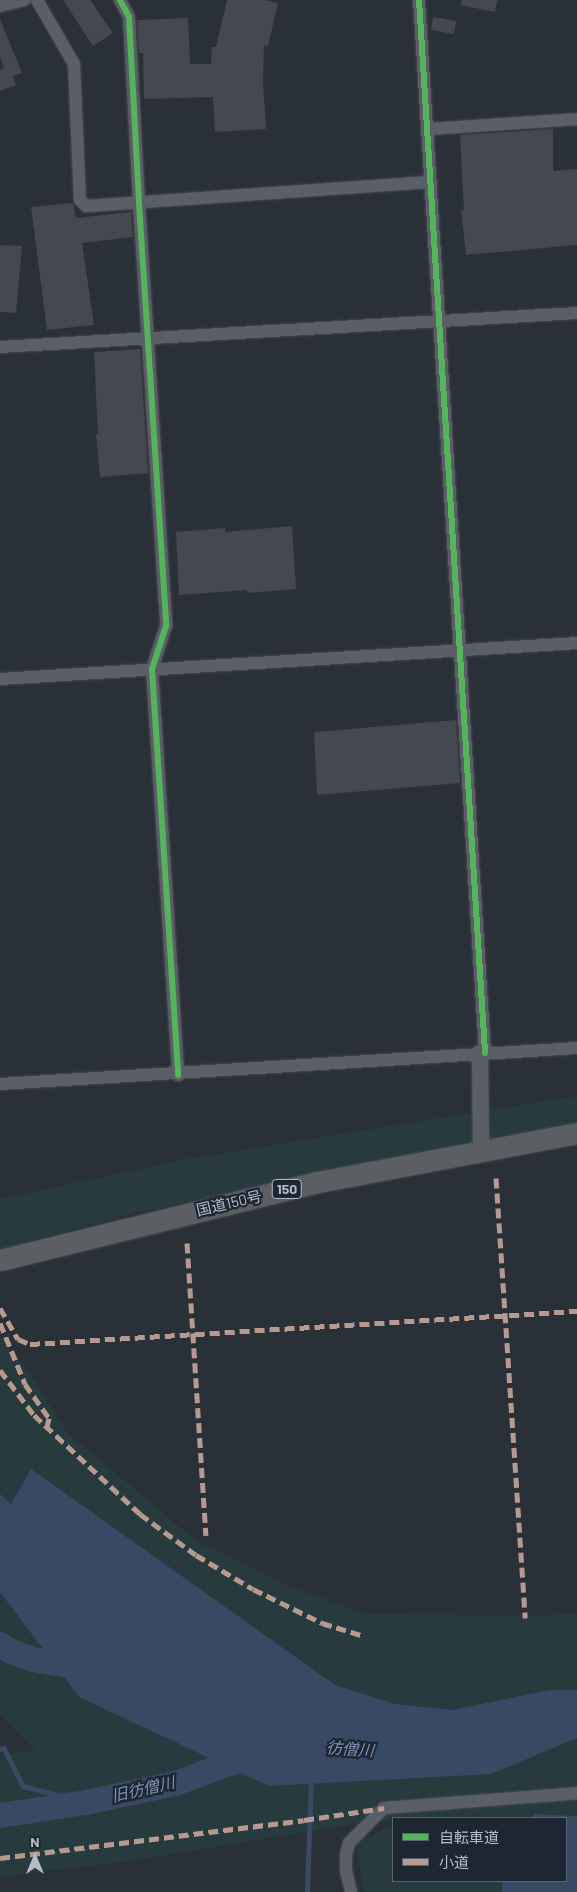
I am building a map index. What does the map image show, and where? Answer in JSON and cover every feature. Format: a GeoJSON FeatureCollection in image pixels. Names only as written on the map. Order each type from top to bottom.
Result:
{"type":"FeatureCollection","features":[{"type":"Feature","properties":{"kind":"highway","name":"国道150号"},"geometry":{"type":"LineString","coordinates":[[0,1260],[318,1182],[577,1133]]}},
{"type":"Feature","properties":{"kind":"street"},"geometry":{"type":"LineString","coordinates":[[0,6],[21,0]]}},
{"type":"Feature","properties":{"kind":"street"},"geometry":{"type":"LineString","coordinates":[[38,0],[74,64],[80,200],[86,206],[431,182]]}},
{"type":"Feature","properties":{"kind":"street"},"geometry":{"type":"LineString","coordinates":[[120,0],[129,17],[166,626],[152,669],[178,1075]]}},
{"type":"Feature","properties":{"kind":"street"},"geometry":{"type":"LineString","coordinates":[[419,0],[460,650],[482,1053],[481,1152]]}},
{"type":"Feature","properties":{"kind":"street"},"geometry":{"type":"LineString","coordinates":[[427,129],[577,119]]}},
{"type":"Feature","properties":{"kind":"street"},"geometry":{"type":"LineString","coordinates":[[0,347],[577,313]]}},
{"type":"Feature","properties":{"kind":"street"},"geometry":{"type":"LineString","coordinates":[[0,679],[577,643]]}},
{"type":"Feature","properties":{"kind":"street"},"geometry":{"type":"LineString","coordinates":[[0,1084],[178,1075],[577,1048]]}},
{"type":"Feature","properties":{"kind":"street"},"geometry":{"type":"LineString","coordinates":[[351,1892],[346,1870],[346,1855],[349,1843],[384,1808],[577,1793]]}},
{"type":"Feature","properties":{"kind":"green space"},"geometry":{"type":"Polygon","coordinates":[[[577,1096],[577,1127],[403,1157],[138,1212],[0,1249],[0,1199],[192,1158],[577,1096]]]}},
{"type":"Feature","properties":{"kind":"green space"},"geometry":{"type":"Polygon","coordinates":[[[0,1336],[27,1370],[67,1432],[196,1541],[294,1588],[367,1614],[537,1616],[577,1613],[577,1816],[534,1814],[532,1817],[392,1817],[392,1820],[355,1824],[129,1861],[0,1877],[0,1756],[36,1750],[0,1714],[0,1336]]]}},
{"type":"Feature","properties":{"kind":"green space"},"geometry":{"type":"Polygon","coordinates":[[[392,1825],[392,1882],[567,1882],[577,1892],[364,1892],[356,1842],[392,1825]]]}},
{"type":"Feature","properties":{"kind":"water"},"geometry":{"type":"Polygon","coordinates":[[[31,1469],[335,1685],[395,1704],[452,1710],[550,1690],[577,1690],[577,1738],[491,1774],[269,1786],[79,1697],[0,1592],[0,1494],[11,1504],[31,1469]]]}},
{"type":"Feature","properties":{"kind":"water"},"geometry":{"type":"Polygon","coordinates":[[[534,1814],[577,1816],[577,1892],[502,1892],[502,1882],[567,1882],[567,1817],[532,1817],[534,1814]]]}},
{"type":"Feature","properties":{"kind":"building"},"geometry":{"type":"Polygon","coordinates":[[[63,0],[90,0],[113,33],[93,46],[63,0]]]}},
{"type":"Feature","properties":{"kind":"building"},"geometry":{"type":"Polygon","coordinates":[[[227,0],[265,0],[278,3],[268,46],[264,45],[263,82],[266,129],[215,132],[213,97],[144,99],[143,53],[139,53],[137,20],[188,18],[190,64],[211,64],[212,47],[216,47],[227,0]]]}},
{"type":"Feature","properties":{"kind":"building"},"geometry":{"type":"Polygon","coordinates":[[[462,0],[497,0],[495,12],[461,5],[462,0]]]}},
{"type":"Feature","properties":{"kind":"building"},"geometry":{"type":"Polygon","coordinates":[[[433,17],[456,21],[454,34],[431,30],[433,17]]]}},
{"type":"Feature","properties":{"kind":"building"},"geometry":{"type":"Polygon","coordinates":[[[0,19],[22,73],[13,76],[16,85],[0,91],[0,70],[4,68],[0,56],[0,19]]]}},
{"type":"Feature","properties":{"kind":"building"},"geometry":{"type":"Polygon","coordinates":[[[553,129],[553,171],[577,169],[577,245],[466,255],[461,210],[464,210],[460,135],[553,129]]]}},
{"type":"Feature","properties":{"kind":"building"},"geometry":{"type":"Polygon","coordinates":[[[73,203],[76,218],[131,212],[133,237],[82,243],[94,325],[47,330],[31,207],[73,203]]]}},
{"type":"Feature","properties":{"kind":"building"},"geometry":{"type":"Polygon","coordinates":[[[0,245],[22,246],[16,313],[0,312],[0,245]]]}},
{"type":"Feature","properties":{"kind":"building"},"geometry":{"type":"Polygon","coordinates":[[[140,349],[148,473],[100,477],[96,434],[98,434],[94,352],[140,349]]]}},
{"type":"Feature","properties":{"kind":"building"},"geometry":{"type":"Polygon","coordinates":[[[292,526],[296,589],[247,593],[247,590],[179,595],[176,532],[225,528],[225,532],[292,526]]]}},
{"type":"Feature","properties":{"kind":"building"},"geometry":{"type":"Polygon","coordinates":[[[456,720],[460,783],[317,795],[314,732],[456,720]]]}},
{"type":"Feature","properties":{"kind":"waterway","name":"彷僧川"},"geometry":{"type":"LineString","coordinates":[[0,1644],[10,1651],[32,1659],[85,1668]]}},
{"type":"Feature","properties":{"kind":"waterway"},"geometry":{"type":"LineString","coordinates":[[0,1749],[4,1748],[23,1786],[85,1802]]}},
{"type":"Feature","properties":{"kind":"waterway","name":"旧彷僧川"},"geometry":{"type":"LineString","coordinates":[[0,1815],[85,1802],[175,1783],[256,1753]]}},
{"type":"Feature","properties":{"kind":"waterway"},"geometry":{"type":"LineString","coordinates":[[307,1892],[311,1779]]}},
{"type":"Feature","properties":{"kind":"marked path"},"geometry":{"type":"LineString","coordinates":[[496,1178],[525,1618]]}},
{"type":"Feature","properties":{"kind":"marked path"},"geometry":{"type":"LineString","coordinates":[[187,1243],[206,1535]]}},
{"type":"Feature","properties":{"kind":"marked path"},"geometry":{"type":"LineString","coordinates":[[0,1308],[18,1339],[30,1344],[577,1311]]}},
{"type":"Feature","properties":{"kind":"marked path"},"geometry":{"type":"LineString","coordinates":[[0,1323],[25,1384],[49,1418],[47,1427]]}},
{"type":"Feature","properties":{"kind":"marked path"},"geometry":{"type":"LineString","coordinates":[[0,1370],[34,1415],[140,1514],[196,1555],[253,1589],[322,1623],[361,1635]]}},
{"type":"Feature","properties":{"kind":"marked path"},"geometry":{"type":"LineString","coordinates":[[0,1858],[304,1820],[384,1808]]}},
{"type":"Feature","properties":{"kind":"cycle path"},"geometry":{"type":"LineString","coordinates":[[120,0],[129,17],[166,626],[152,669],[178,1075]]}},
{"type":"Feature","properties":{"kind":"cycle path"},"geometry":{"type":"LineString","coordinates":[[419,0],[485,1053]]}}]}
